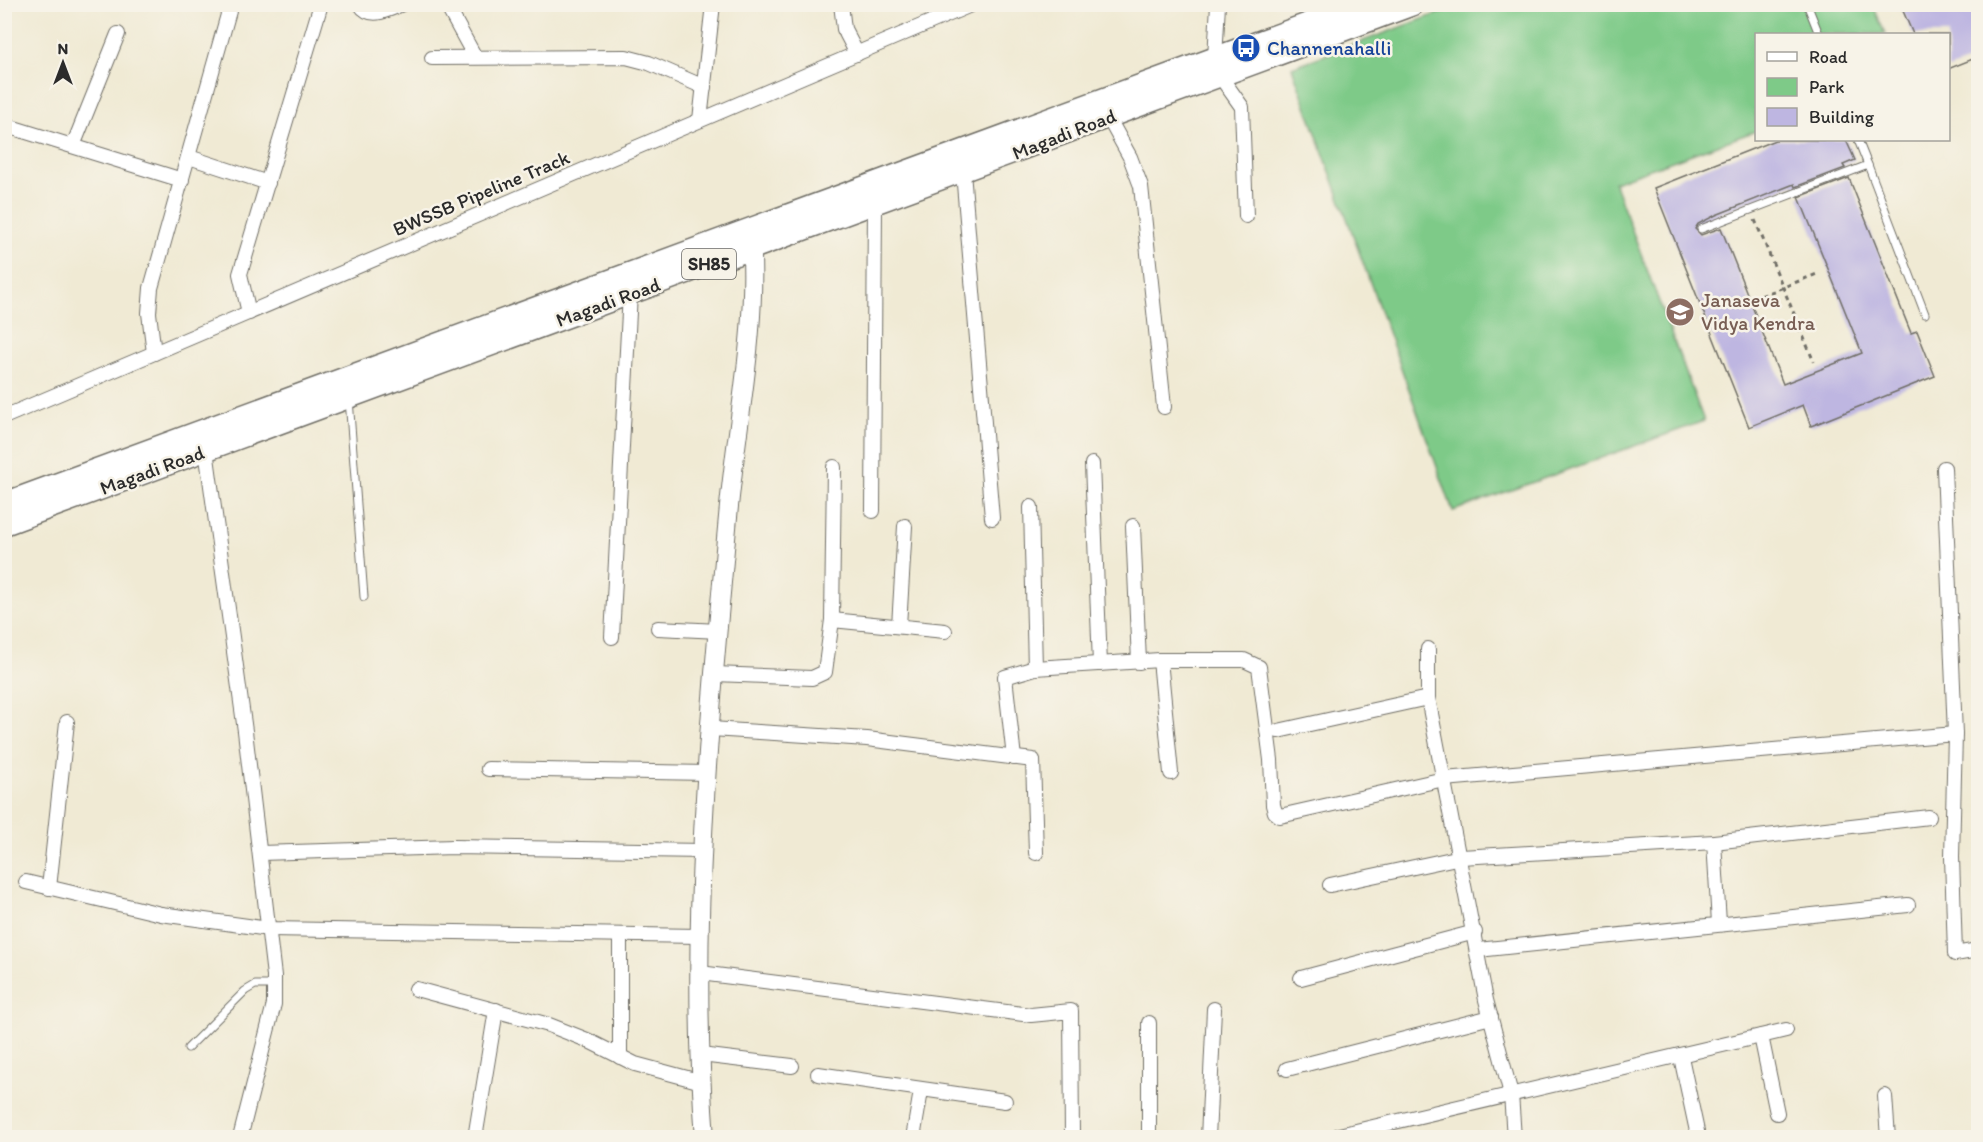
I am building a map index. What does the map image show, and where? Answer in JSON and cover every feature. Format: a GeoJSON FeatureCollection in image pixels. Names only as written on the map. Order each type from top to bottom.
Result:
{"type":"FeatureCollection","features":[{"type":"Feature","properties":{"kind":"main road","name":"Magadi Road"},"geometry":{"type":"LineString","coordinates":[[4,524],[630,293],[751,239],[874,203],[1108,117],[1363,4]]}},
{"type":"Feature","properties":{"kind":"main road","name":"Magadi Road"},"geometry":{"type":"LineString","coordinates":[[4,504],[751,239],[1217,68],[1413,4]]}},
{"type":"Feature","properties":{"kind":"street"},"geometry":{"type":"LineString","coordinates":[[154,353],[149,300],[231,4]]}},
{"type":"Feature","properties":{"kind":"street"},"geometry":{"type":"LineString","coordinates":[[249,313],[240,274],[321,4]]}},
{"type":"Feature","properties":{"kind":"street"},"geometry":{"type":"LineString","coordinates":[[360,4],[366,12],[376,14],[402,4]]}},
{"type":"Feature","properties":{"kind":"street"},"geometry":{"type":"LineString","coordinates":[[446,4],[475,57]]}},
{"type":"Feature","properties":{"kind":"street"},"geometry":{"type":"LineString","coordinates":[[700,120],[713,4]]}},
{"type":"Feature","properties":{"kind":"street"},"geometry":{"type":"LineString","coordinates":[[841,4],[844,29],[857,54]]}},
{"type":"Feature","properties":{"kind":"street","name":"BWSSB Pipeline Track"},"geometry":{"type":"LineString","coordinates":[[4,417],[973,4]]}},
{"type":"Feature","properties":{"kind":"street"},"geometry":{"type":"LineString","coordinates":[[1218,4],[1217,68],[1242,107],[1246,216]]}},
{"type":"Feature","properties":{"kind":"street"},"geometry":{"type":"LineString","coordinates":[[73,146],[118,34]]}},
{"type":"Feature","properties":{"kind":"street"},"geometry":{"type":"LineString","coordinates":[[432,58],[626,57],[649,63],[704,87]]}},
{"type":"Feature","properties":{"kind":"street"},"geometry":{"type":"LineString","coordinates":[[1108,117],[1130,157],[1141,186],[1164,407]]}},
{"type":"Feature","properties":{"kind":"street"},"geometry":{"type":"LineString","coordinates":[[4,125],[182,180]]}},
{"type":"Feature","properties":{"kind":"street"},"geometry":{"type":"LineString","coordinates":[[189,157],[268,183]]}},
{"type":"Feature","properties":{"kind":"street"},"geometry":{"type":"LineString","coordinates":[[963,172],[992,518]]}},
{"type":"Feature","properties":{"kind":"street"},"geometry":{"type":"LineString","coordinates":[[873,511],[874,203]]}},
{"type":"Feature","properties":{"kind":"street"},"geometry":{"type":"LineString","coordinates":[[705,1137],[699,936],[711,729],[728,515],[748,352],[751,239]]}},
{"type":"Feature","properties":{"kind":"street"},"geometry":{"type":"LineString","coordinates":[[612,637],[630,293]]}},
{"type":"Feature","properties":{"kind":"street"},"geometry":{"type":"LineString","coordinates":[[206,450],[260,853],[274,985],[274,1004],[240,1137]]}},
{"type":"Feature","properties":{"kind":"street"},"geometry":{"type":"LineString","coordinates":[[1092,464],[1100,664]]}},
{"type":"Feature","properties":{"kind":"street"},"geometry":{"type":"LineString","coordinates":[[716,674],[812,678],[825,672],[832,620],[834,467]]}},
{"type":"Feature","properties":{"kind":"street"},"geometry":{"type":"LineString","coordinates":[[1944,468],[1955,734],[1952,857],[1954,954],[1978,950]]}},
{"type":"Feature","properties":{"kind":"street"},"geometry":{"type":"LineString","coordinates":[[1031,507],[1035,668]]}},
{"type":"Feature","properties":{"kind":"street"},"geometry":{"type":"LineString","coordinates":[[899,626],[905,526]]}},
{"type":"Feature","properties":{"kind":"street"},"geometry":{"type":"LineString","coordinates":[[1133,526],[1138,662]]}},
{"type":"Feature","properties":{"kind":"street"},"geometry":{"type":"LineString","coordinates":[[832,620],[945,631]]}},
{"type":"Feature","properties":{"kind":"street"},"geometry":{"type":"LineString","coordinates":[[658,628],[719,631]]}},
{"type":"Feature","properties":{"kind":"street"},"geometry":{"type":"LineString","coordinates":[[1428,649],[1428,698],[1491,1017],[1511,1094],[1514,1137]]}},
{"type":"Feature","properties":{"kind":"street"},"geometry":{"type":"LineString","coordinates":[[1014,758],[1005,677],[1035,668],[1160,660],[1244,660],[1259,667],[1271,760],[1273,805],[1275,812],[1280,816],[1444,780],[1955,734]]}},
{"type":"Feature","properties":{"kind":"street"},"geometry":{"type":"LineString","coordinates":[[1160,660],[1171,773]]}},
{"type":"Feature","properties":{"kind":"street"},"geometry":{"type":"LineString","coordinates":[[1278,731],[1428,698]]}},
{"type":"Feature","properties":{"kind":"street"},"geometry":{"type":"LineString","coordinates":[[50,888],[67,722]]}},
{"type":"Feature","properties":{"kind":"street"},"geometry":{"type":"LineString","coordinates":[[711,729],[867,739],[1032,760],[1036,853]]}},
{"type":"Feature","properties":{"kind":"street"},"geometry":{"type":"LineString","coordinates":[[488,769],[708,773]]}},
{"type":"Feature","properties":{"kind":"street"},"geometry":{"type":"LineString","coordinates":[[1330,885],[1461,857],[1714,842],[1929,817]]}},
{"type":"Feature","properties":{"kind":"street"},"geometry":{"type":"LineString","coordinates":[[1714,842],[1719,923]]}},
{"type":"Feature","properties":{"kind":"street"},"geometry":{"type":"LineString","coordinates":[[260,853],[454,847],[704,851]]}},
{"type":"Feature","properties":{"kind":"street"},"geometry":{"type":"LineString","coordinates":[[26,882],[161,914],[269,929],[699,936]]}},
{"type":"Feature","properties":{"kind":"street"},"geometry":{"type":"LineString","coordinates":[[1478,950],[1908,905]]}},
{"type":"Feature","properties":{"kind":"street"},"geometry":{"type":"LineString","coordinates":[[1300,978],[1475,932]]}},
{"type":"Feature","properties":{"kind":"street"},"geometry":{"type":"LineString","coordinates":[[620,935],[620,1057]]}},
{"type":"Feature","properties":{"kind":"street"},"geometry":{"type":"LineString","coordinates":[[700,973],[1031,1015],[1071,1011],[1072,1137]]}},
{"type":"Feature","properties":{"kind":"street"},"geometry":{"type":"LineString","coordinates":[[416,989],[549,1025],[635,1064],[702,1082]]}},
{"type":"Feature","properties":{"kind":"street"},"geometry":{"type":"LineString","coordinates":[[1208,1137],[1214,1009]]}},
{"type":"Feature","properties":{"kind":"street"},"geometry":{"type":"LineString","coordinates":[[475,1137],[496,1010]]}},
{"type":"Feature","properties":{"kind":"street"},"geometry":{"type":"LineString","coordinates":[[1287,1069],[1491,1017]]}},
{"type":"Feature","properties":{"kind":"street"},"geometry":{"type":"LineString","coordinates":[[1149,1023],[1149,1137]]}},
{"type":"Feature","properties":{"kind":"street"},"geometry":{"type":"LineString","coordinates":[[1339,1135],[1511,1094],[1682,1057],[1786,1030]]}},
{"type":"Feature","properties":{"kind":"street"},"geometry":{"type":"LineString","coordinates":[[1761,1036],[1777,1113]]}},
{"type":"Feature","properties":{"kind":"street"},"geometry":{"type":"LineString","coordinates":[[701,1055],[792,1066]]}},
{"type":"Feature","properties":{"kind":"street"},"geometry":{"type":"LineString","coordinates":[[1682,1057],[1698,1136]]}},
{"type":"Feature","properties":{"kind":"street"},"geometry":{"type":"LineString","coordinates":[[818,1074],[921,1091],[1005,1101]]}},
{"type":"Feature","properties":{"kind":"street"},"geometry":{"type":"LineString","coordinates":[[914,1137],[921,1091]]}},
{"type":"Feature","properties":{"kind":"street"},"geometry":{"type":"LineString","coordinates":[[1885,1096],[1888,1137]]}},
{"type":"Feature","properties":{"kind":"lane"},"geometry":{"type":"LineString","coordinates":[[1807,4],[1819,33]]}},
{"type":"Feature","properties":{"kind":"lane"},"geometry":{"type":"LineString","coordinates":[[1858,141],[1925,314]]}},
{"type":"Feature","properties":{"kind":"lane"},"geometry":{"type":"LineString","coordinates":[[1701,229],[1868,165]]}},
{"type":"Feature","properties":{"kind":"lane"},"geometry":{"type":"LineString","coordinates":[[350,398],[364,597]]}},
{"type":"Feature","properties":{"kind":"lane"},"geometry":{"type":"LineString","coordinates":[[188,1048],[245,991],[255,985],[274,985]]}},
{"type":"Feature","properties":{"kind":"path"},"geometry":{"type":"LineString","coordinates":[[1751,210],[1814,363]]}},
{"type":"Feature","properties":{"kind":"path"},"geometry":{"type":"LineString","coordinates":[[1754,299],[1817,274]]}},
{"type":"Feature","properties":{"kind":"green space","name":"Janaseva Vidya Kendra"},"geometry":{"type":"Polygon","coordinates":[[[1461,5],[1873,5],[1885,33],[1755,33],[1755,131],[1614,182],[1704,421],[1453,511],[1292,67],[1461,5]]]}},
{"type":"Feature","properties":{"kind":"building"},"geometry":{"type":"Polygon","coordinates":[[[1900,4],[1978,4],[1978,57],[1950,68],[1950,33],[1913,33],[1900,4]]]}},
{"type":"Feature","properties":{"kind":"building"},"geometry":{"type":"Polygon","coordinates":[[[1772,141],[1846,141],[1855,160],[1843,165],[1845,168],[1795,187],[1794,184],[1716,215],[1698,224],[1695,229],[1701,235],[1721,228],[1783,384],[1862,353],[1799,197],[1849,178],[1911,333],[1917,331],[1935,376],[1811,426],[1803,405],[1749,427],[1654,188],[1772,141]]]}},
{"type":"Feature","properties":{"kind":"place","name":"Channenahalli"},"geometry":{"type":"Point","coordinates":[1246,48]}},
{"type":"Feature","properties":{"kind":"place","name":"Janaseva Vidya Kendra"},"geometry":{"type":"Point","coordinates":[1680,312]}}]}
